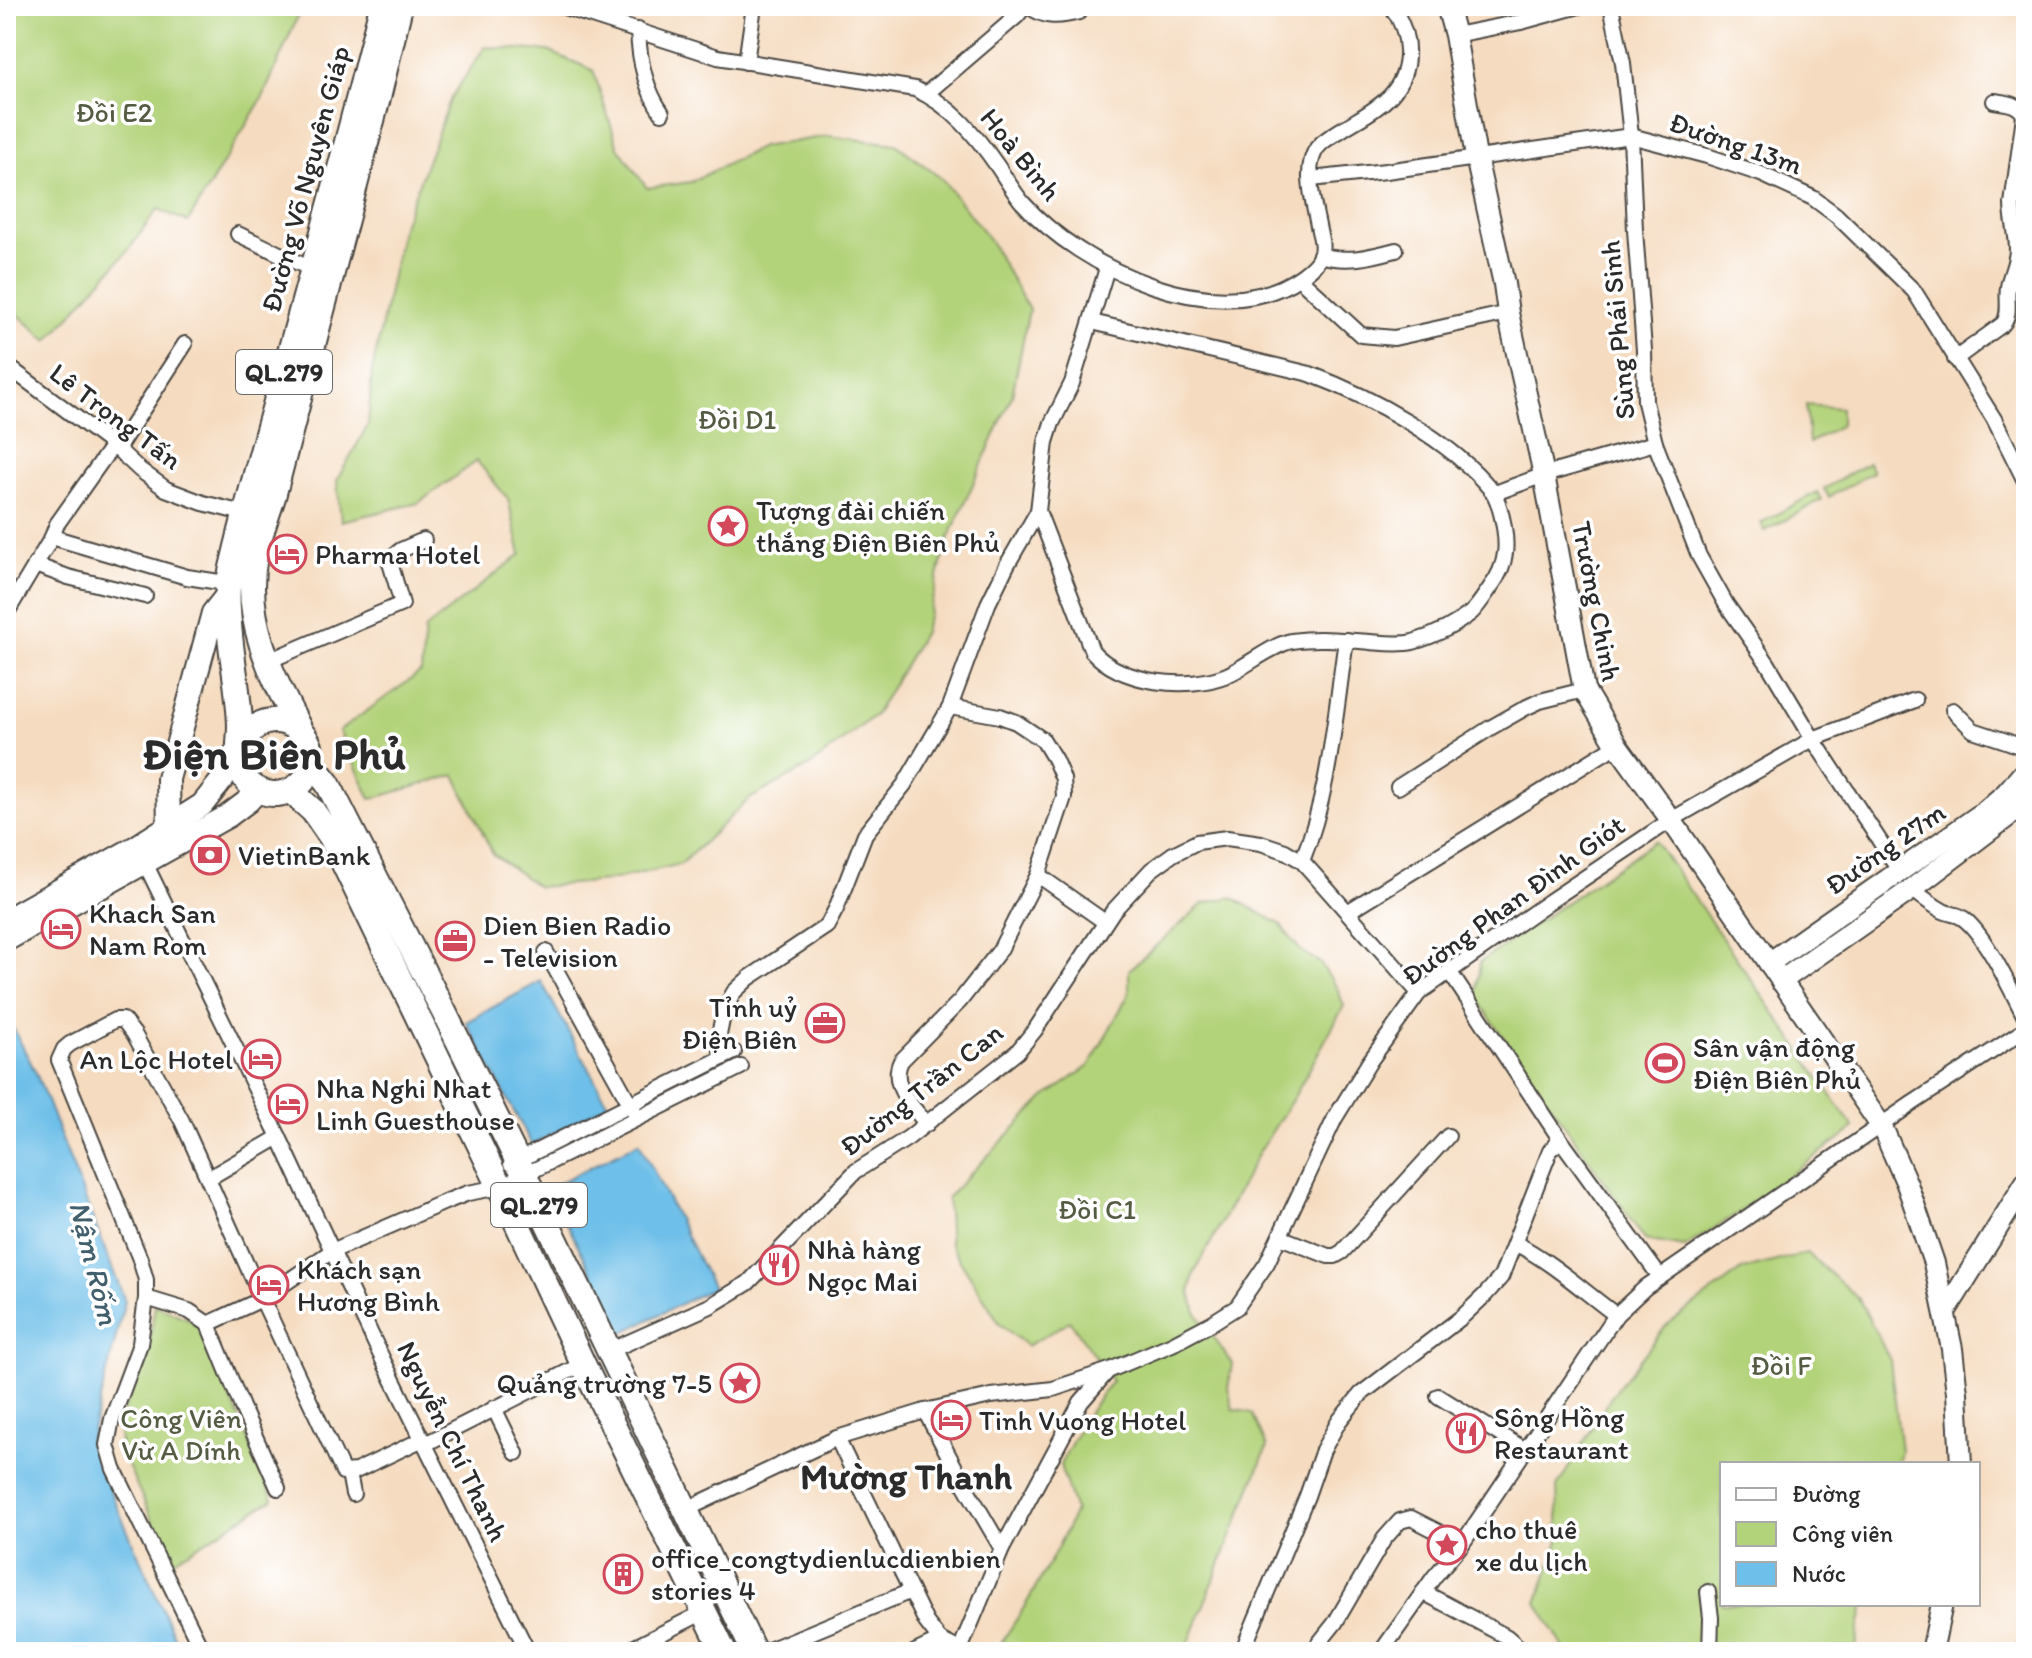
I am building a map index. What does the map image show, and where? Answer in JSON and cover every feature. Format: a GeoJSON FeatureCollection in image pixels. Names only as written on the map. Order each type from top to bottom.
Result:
{"type":"FeatureCollection","features":[{"type":"Feature","properties":{"kind":"highway","name":"Đường Võ Nguyên Giáp"},"geometry":{"type":"LineString","coordinates":[[256,516],[364,116],[382,6]]}},
{"type":"Feature","properties":{"kind":"highway","name":"Đường Võ Nguyên Giáp"},"geometry":{"type":"LineString","coordinates":[[240,744],[240,703],[231,650],[236,588],[255,556],[256,516],[313,270],[400,6]]}},
{"type":"Feature","properties":{"kind":"highway","name":"Đường Võ Nguyên Giáp"},"geometry":{"type":"LineString","coordinates":[[236,588],[277,685],[301,732]]}},
{"type":"Feature","properties":{"kind":"highway"},"geometry":{"type":"LineString","coordinates":[[240,744],[258,725],[269,722],[281,721],[301,732]]}},
{"type":"Feature","properties":{"kind":"highway","name":"QL.279"},"geometry":{"type":"LineString","coordinates":[[301,732],[312,752],[312,764],[328,784],[444,1012],[754,1652]]}},
{"type":"Feature","properties":{"kind":"highway","name":"QL.279"},"geometry":{"type":"LineString","coordinates":[[240,744],[239,764],[243,775],[258,790]]}},
{"type":"Feature","properties":{"kind":"highway"},"geometry":{"type":"LineString","coordinates":[[258,790],[269,794],[291,791],[308,775],[312,764]]}},
{"type":"Feature","properties":{"kind":"highway","name":"QL.279"},"geometry":{"type":"LineString","coordinates":[[291,791],[313,811],[331,837],[724,1652]]}},
{"type":"Feature","properties":{"kind":"highway"},"geometry":{"type":"LineString","coordinates":[[583,1364],[609,1351]]}},
{"type":"Feature","properties":{"kind":"main road"},"geometry":{"type":"LineString","coordinates":[[169,827],[168,779],[213,613],[236,588]]}},
{"type":"Feature","properties":{"kind":"main road"},"geometry":{"type":"LineString","coordinates":[[6,940],[140,855],[169,827],[202,805],[222,780],[240,744]]}},
{"type":"Feature","properties":{"kind":"main road"},"geometry":{"type":"LineString","coordinates":[[6,920],[228,816],[258,790]]}},
{"type":"Feature","properties":{"kind":"street","name":"Hoà Bình"},"geometry":{"type":"LineString","coordinates":[[561,6],[718,57],[915,89],[926,94],[955,115],[971,132],[1013,190],[1059,237],[1107,268],[1149,284],[1213,299],[1263,295],[1299,278],[1313,267],[1320,255]]}},
{"type":"Feature","properties":{"kind":"street"},"geometry":{"type":"LineString","coordinates":[[746,62],[754,6]]}},
{"type":"Feature","properties":{"kind":"street"},"geometry":{"type":"LineString","coordinates":[[926,94],[1027,6],[1047,16],[1079,12]]}},
{"type":"Feature","properties":{"kind":"street"},"geometry":{"type":"LineString","coordinates":[[1391,6],[1404,31],[1408,48],[1402,79],[1391,95],[1372,111],[1323,141],[1315,150],[1311,179],[1321,239],[1320,255],[1332,259],[1353,259],[1396,250]]}},
{"type":"Feature","properties":{"kind":"street","name":"Trường Chinh"},"geometry":{"type":"LineString","coordinates":[[1447,6],[1508,313],[1544,475],[1584,690],[1617,745],[1882,1127],[1907,1184],[1934,1263],[1957,1393],[1961,1462]]}},
{"type":"Feature","properties":{"kind":"street"},"geometry":{"type":"LineString","coordinates":[[1455,35],[1579,6]]}},
{"type":"Feature","properties":{"kind":"street","name":"Sùng Phái Sinh"},"geometry":{"type":"LineString","coordinates":[[1611,6],[1623,63],[1631,136],[1645,402],[1655,443],[1699,556],[1726,604],[1768,664],[1900,872]]}},
{"type":"Feature","properties":{"kind":"street"},"geometry":{"type":"LineString","coordinates":[[638,30],[641,65],[662,113]]}},
{"type":"Feature","properties":{"kind":"street"},"geometry":{"type":"LineString","coordinates":[[1955,359],[2007,321],[2008,286],[2021,255],[2012,215],[2024,116],[2017,106],[1994,101]]}},
{"type":"Feature","properties":{"kind":"street","name":"Đường 13m"},"geometry":{"type":"LineString","coordinates":[[1311,179],[1631,136],[1761,174],[1813,198],[1836,215],[1914,291],[1994,419],[2026,483]]}},
{"type":"Feature","properties":{"kind":"street"},"geometry":{"type":"LineString","coordinates":[[238,234],[313,270]]}},
{"type":"Feature","properties":{"kind":"street"},"geometry":{"type":"LineString","coordinates":[[634,1112],[728,1055],[719,1035],[724,1010],[734,992],[749,978],[827,926],[865,834],[904,785],[950,707],[988,604],[1038,511],[1046,442],[1072,383],[1107,268]]}},
{"type":"Feature","properties":{"kind":"street"},"geometry":{"type":"LineString","coordinates":[[1299,278],[1361,335],[1394,338],[1508,313]]}},
{"type":"Feature","properties":{"kind":"street"},"geometry":{"type":"LineString","coordinates":[[1038,511],[1092,651],[1101,661],[1136,678],[1186,684],[1227,675],[1288,642],[1346,640],[1410,643],[1440,632],[1473,611],[1494,582],[1505,558],[1507,536],[1495,493],[1455,454],[1431,436],[1339,385],[1310,374],[1092,322]]}},
{"type":"Feature","properties":{"kind":"street"},"geometry":{"type":"LineString","coordinates":[[6,614],[57,524],[115,447],[185,344]]}},
{"type":"Feature","properties":{"kind":"street","name":"Lê Trọng Tấn"},"geometry":{"type":"LineString","coordinates":[[6,365],[166,489],[203,503],[256,516]]}},
{"type":"Feature","properties":{"kind":"street"},"geometry":{"type":"LineString","coordinates":[[1495,493],[1544,475],[1655,443]]}},
{"type":"Feature","properties":{"kind":"street"},"geometry":{"type":"LineString","coordinates":[[52,537],[187,577],[236,588]]}},
{"type":"Feature","properties":{"kind":"street"},"geometry":{"type":"LineString","coordinates":[[268,661],[402,604],[389,559],[424,540]]}},
{"type":"Feature","properties":{"kind":"street"},"geometry":{"type":"LineString","coordinates":[[35,565],[68,577],[145,596]]}},
{"type":"Feature","properties":{"kind":"street"},"geometry":{"type":"LineString","coordinates":[[1302,861],[1316,819],[1330,755],[1346,640]]}},
{"type":"Feature","properties":{"kind":"street"},"geometry":{"type":"LineString","coordinates":[[1398,787],[1527,707],[1584,690]]}},
{"type":"Feature","properties":{"kind":"street","name":"Đường Phan Đình Giót"},"geometry":{"type":"LineString","coordinates":[[685,1510],[837,1438],[925,1411],[991,1396],[1053,1389],[1110,1370],[1172,1344],[1237,1307],[1267,1263],[1335,1118],[1370,1061],[1419,993],[1671,820],[1813,739],[1915,700]]}},
{"type":"Feature","properties":{"kind":"street"},"geometry":{"type":"LineString","coordinates":[[927,1124],[905,1096],[896,1070],[901,1061],[960,1001],[1000,950],[1038,875],[1064,797],[1063,779],[1043,740],[1016,722],[1000,716],[950,707]]}},
{"type":"Feature","properties":{"kind":"street"},"geometry":{"type":"LineString","coordinates":[[1953,710],[1973,730],[2026,749]]}},
{"type":"Feature","properties":{"kind":"street"},"geometry":{"type":"LineString","coordinates":[[1349,911],[1617,745]]}},
{"type":"Feature","properties":{"kind":"street","name":"Đường 27m"},"geometry":{"type":"LineString","coordinates":[[1781,981],[1900,872],[1984,812],[2026,770]]}},
{"type":"Feature","properties":{"kind":"street","name":"Đường 27m"},"geometry":{"type":"LineString","coordinates":[[1769,963],[1912,889],[2007,817],[2026,798]]}},
{"type":"Feature","properties":{"kind":"street","name":"Đường Trần Can"},"geometry":{"type":"LineString","coordinates":[[609,1351],[710,1306],[748,1283],[856,1171],[927,1124],[1017,1052],[1042,1020],[1105,922],[1151,870],[1197,842],[1227,838],[1261,843],[1302,861],[1419,993]]}},
{"type":"Feature","properties":{"kind":"street","name":"Nguyễn Chí Thanh"},"geometry":{"type":"LineString","coordinates":[[140,855],[528,1652]]}},
{"type":"Feature","properties":{"kind":"street"},"geometry":{"type":"LineString","coordinates":[[1900,872],[1912,889],[1928,902],[1962,917],[1970,925],[2003,973],[2026,1019]]}},
{"type":"Feature","properties":{"kind":"street"},"geometry":{"type":"LineString","coordinates":[[1038,875],[1105,922]]}},
{"type":"Feature","properties":{"kind":"street"},"geometry":{"type":"LineString","coordinates":[[546,952],[634,1112]]}},
{"type":"Feature","properties":{"kind":"street"},"geometry":{"type":"LineString","coordinates":[[1449,971],[1560,1139],[1660,1277]]}},
{"type":"Feature","properties":{"kind":"street"},"geometry":{"type":"LineString","coordinates":[[203,1652],[114,1469],[107,1445],[112,1419],[140,1344],[146,1280],[59,1060],[64,1049],[115,1020],[123,1020],[134,1034],[182,1121],[343,1472],[356,1471],[424,1441],[583,1364]]}},
{"type":"Feature","properties":{"kind":"street"},"geometry":{"type":"LineString","coordinates":[[1381,1652],[1462,1544],[1616,1315],[1660,1277],[2026,1029]]}},
{"type":"Feature","properties":{"kind":"street"},"geometry":{"type":"LineString","coordinates":[[208,1324],[262,1299],[332,1251],[468,1193],[634,1112],[741,1067]]}},
{"type":"Feature","properties":{"kind":"street"},"geometry":{"type":"LineString","coordinates":[[1280,1237],[1328,1256],[1342,1252],[1448,1136]]}},
{"type":"Feature","properties":{"kind":"street"},"geometry":{"type":"LineString","coordinates":[[209,1178],[279,1137]]}},
{"type":"Feature","properties":{"kind":"street"},"geometry":{"type":"LineString","coordinates":[[1242,1652],[1323,1450],[1339,1421],[1361,1394],[1462,1317],[1501,1277],[1550,1151],[1560,1139]]}},
{"type":"Feature","properties":{"kind":"street"},"geometry":{"type":"LineString","coordinates":[[1945,1312],[2023,1194]]}},
{"type":"Feature","properties":{"kind":"street"},"geometry":{"type":"LineString","coordinates":[[1515,1243],[1544,1260],[1616,1315]]}},
{"type":"Feature","properties":{"kind":"street"},"geometry":{"type":"LineString","coordinates":[[146,1298],[189,1311],[208,1324],[278,1488]]}},
{"type":"Feature","properties":{"kind":"street"},"geometry":{"type":"LineString","coordinates":[[837,1438],[926,1622],[940,1640],[959,1651],[1002,1549],[1081,1402],[1110,1370]]}},
{"type":"Feature","properties":{"kind":"street"},"geometry":{"type":"LineString","coordinates":[[1438,1396],[1525,1450]]}},
{"type":"Feature","properties":{"kind":"street"},"geometry":{"type":"LineString","coordinates":[[494,1408],[516,1453]]}},
{"type":"Feature","properties":{"kind":"street"},"geometry":{"type":"LineString","coordinates":[[925,1411],[1002,1549]]}},
{"type":"Feature","properties":{"kind":"street"},"geometry":{"type":"LineString","coordinates":[[349,1473],[353,1494]]}},
{"type":"Feature","properties":{"kind":"street"},"geometry":{"type":"LineString","coordinates":[[1312,1652],[1335,1623],[1384,1539],[1400,1521],[1411,1518],[1462,1544]]}},
{"type":"Feature","properties":{"kind":"street"},"geometry":{"type":"LineString","coordinates":[[764,1652],[911,1591]]}},
{"type":"Feature","properties":{"kind":"street"},"geometry":{"type":"LineString","coordinates":[[1423,1592],[1507,1637],[1524,1652]]}},
{"type":"Feature","properties":{"kind":"street"},"geometry":{"type":"LineString","coordinates":[[1708,1592],[1710,1652]]}},
{"type":"Feature","properties":{"kind":"street"},"geometry":{"type":"LineString","coordinates":[[1932,1652],[1942,1606]]}},
{"type":"Feature","properties":{"kind":"street"},"geometry":{"type":"LineString","coordinates":[[625,1652],[704,1612]]}},
{"type":"Feature","properties":{"kind":"street"},"geometry":{"type":"LineString","coordinates":[[915,1652],[940,1640]]}},
{"type":"Feature","properties":{"kind":"street"},"geometry":{"type":"LineString","coordinates":[[2021,1652],[2026,1645]]}},
{"type":"Feature","properties":{"kind":"green space","name":"Đồi E2"},"geometry":{"type":"Polygon","coordinates":[[[6,6],[302,6],[264,95],[188,222],[158,209],[129,249],[48,341],[6,304],[6,6]]]}},
{"type":"Feature","properties":{"kind":"green space","name":"Đồi D1"},"geometry":{"type":"Polygon","coordinates":[[[485,47],[548,51],[593,70],[618,147],[647,188],[691,182],[761,147],[828,136],[896,144],[942,179],[989,239],[1029,310],[1012,396],[946,545],[924,632],[875,715],[810,766],[749,799],[681,864],[606,881],[538,887],[493,854],[455,775],[371,799],[339,731],[421,672],[425,629],[521,554],[508,499],[477,461],[418,503],[341,521],[337,480],[368,425],[372,372],[402,228],[451,98],[485,47]]]}},
{"type":"Feature","properties":{"kind":"green space"},"geometry":{"type":"Polygon","coordinates":[[[1806,405],[1841,408],[1841,425],[1809,443],[1806,405]]]}},
{"type":"Feature","properties":{"kind":"green space"},"geometry":{"type":"Polygon","coordinates":[[[1868,463],[1873,472],[1829,497],[1824,489],[1868,463]]]}},
{"type":"Feature","properties":{"kind":"green space"},"geometry":{"type":"Polygon","coordinates":[[[1817,492],[1821,500],[1765,531],[1761,523],[1817,492]]]}},
{"type":"Feature","properties":{"kind":"green space","name":"Sân vận động Điện Biên Phủ"},"geometry":{"type":"Polygon","coordinates":[[[1655,841],[1854,1128],[1740,1212],[1685,1247],[1645,1240],[1476,998],[1480,962],[1655,841]]]}},
{"type":"Feature","properties":{"kind":"green space","name":"Đồi C1"},"geometry":{"type":"Polygon","coordinates":[[[1231,897],[1280,924],[1300,950],[1320,963],[1337,988],[1344,1006],[1294,1097],[1259,1152],[1194,1274],[1190,1292],[1196,1312],[1232,1364],[1228,1388],[1233,1409],[1252,1413],[1267,1447],[1185,1652],[995,1652],[1038,1583],[1075,1511],[1060,1465],[1090,1411],[1112,1381],[1070,1321],[1027,1346],[1000,1324],[950,1244],[947,1198],[1044,1098],[1089,1066],[1129,994],[1129,970],[1203,904],[1231,897]]]}},
{"type":"Feature","properties":{"kind":"green space","name":"Đồi F"},"geometry":{"type":"Polygon","coordinates":[[[1807,1253],[1859,1299],[1890,1360],[1901,1451],[1898,1462],[1720,1462],[1720,1606],[1864,1606],[1856,1652],[1564,1652],[1537,1603],[1559,1541],[1557,1487],[1611,1397],[1667,1325],[1742,1270],[1807,1253]]]}},
{"type":"Feature","properties":{"kind":"green space","name":"Công Viên Vừ A Dính"},"geometry":{"type":"Polygon","coordinates":[[[155,1305],[200,1324],[273,1499],[171,1562],[121,1450],[118,1426],[150,1337],[155,1305]]]}},
{"type":"Feature","properties":{"kind":"water"},"geometry":{"type":"Polygon","coordinates":[[[541,981],[608,1104],[532,1145],[466,1022],[541,981]]]}},
{"type":"Feature","properties":{"kind":"water","name":"Nậm Rốm"},"geometry":{"type":"Polygon","coordinates":[[[6,1014],[36,1073],[125,1301],[89,1443],[181,1652],[6,1652],[6,1014]]]}},
{"type":"Feature","properties":{"kind":"water"},"geometry":{"type":"Polygon","coordinates":[[[639,1142],[713,1288],[622,1333],[549,1188],[639,1142]]]}},
{"type":"Feature","properties":{"kind":"place","name":"Tượng đài chiến thắng Điện Biên Phủ"},"geometry":{"type":"Point","coordinates":[728,526]}},
{"type":"Feature","properties":{"kind":"place","name":"Pharma Hotel"},"geometry":{"type":"Point","coordinates":[287,554]}},
{"type":"Feature","properties":{"kind":"place","name":"VietinBank"},"geometry":{"type":"Point","coordinates":[210,855]}},
{"type":"Feature","properties":{"kind":"place","name":"Khach San Nam Rom"},"geometry":{"type":"Point","coordinates":[61,929]}},
{"type":"Feature","properties":{"kind":"place","name":"Dien Bien Radio - Television"},"geometry":{"type":"Point","coordinates":[455,941]}},
{"type":"Feature","properties":{"kind":"place","name":"Tỉnh uỷ Điện Biên"},"geometry":{"type":"Point","coordinates":[825,1023]}},
{"type":"Feature","properties":{"kind":"place","name":"An Lộc Hotel"},"geometry":{"type":"Point","coordinates":[261,1059]}},
{"type":"Feature","properties":{"kind":"place","name":"Sân vận động Điện Biên Phủ"},"geometry":{"type":"Point","coordinates":[1665,1063]}},
{"type":"Feature","properties":{"kind":"place","name":"Nha Nghi Nhat Linh Guesthouse"},"geometry":{"type":"Point","coordinates":[288,1104]}},
{"type":"Feature","properties":{"kind":"place","name":"Nhà hàng Ngọc Mai"},"geometry":{"type":"Point","coordinates":[779,1265]}},
{"type":"Feature","properties":{"kind":"place","name":"Khách sạn Hương Bình"},"geometry":{"type":"Point","coordinates":[269,1285]}},
{"type":"Feature","properties":{"kind":"place","name":"Quảng trường 7-5"},"geometry":{"type":"Point","coordinates":[740,1383]}},
{"type":"Feature","properties":{"kind":"place","name":"Tinh Vuong Hotel"},"geometry":{"type":"Point","coordinates":[951,1420]}},
{"type":"Feature","properties":{"kind":"place","name":"Sông Hồng Restaurant"},"geometry":{"type":"Point","coordinates":[1466,1433]}},
{"type":"Feature","properties":{"kind":"place","name":"cho thuê xe du lịch"},"geometry":{"type":"Point","coordinates":[1447,1545]}},
{"type":"Feature","properties":{"kind":"place","name":"office_congtydienlucdienbien stories 4"},"geometry":{"type":"Point","coordinates":[623,1574]}},
{"type":"Feature","properties":{"kind":"district","name":"Điện Biên Phủ"},"geometry":{"type":"Point","coordinates":[274,754]}},
{"type":"Feature","properties":{"kind":"district","name":"Mường Thanh"},"geometry":{"type":"Point","coordinates":[906,1476]}}]}
